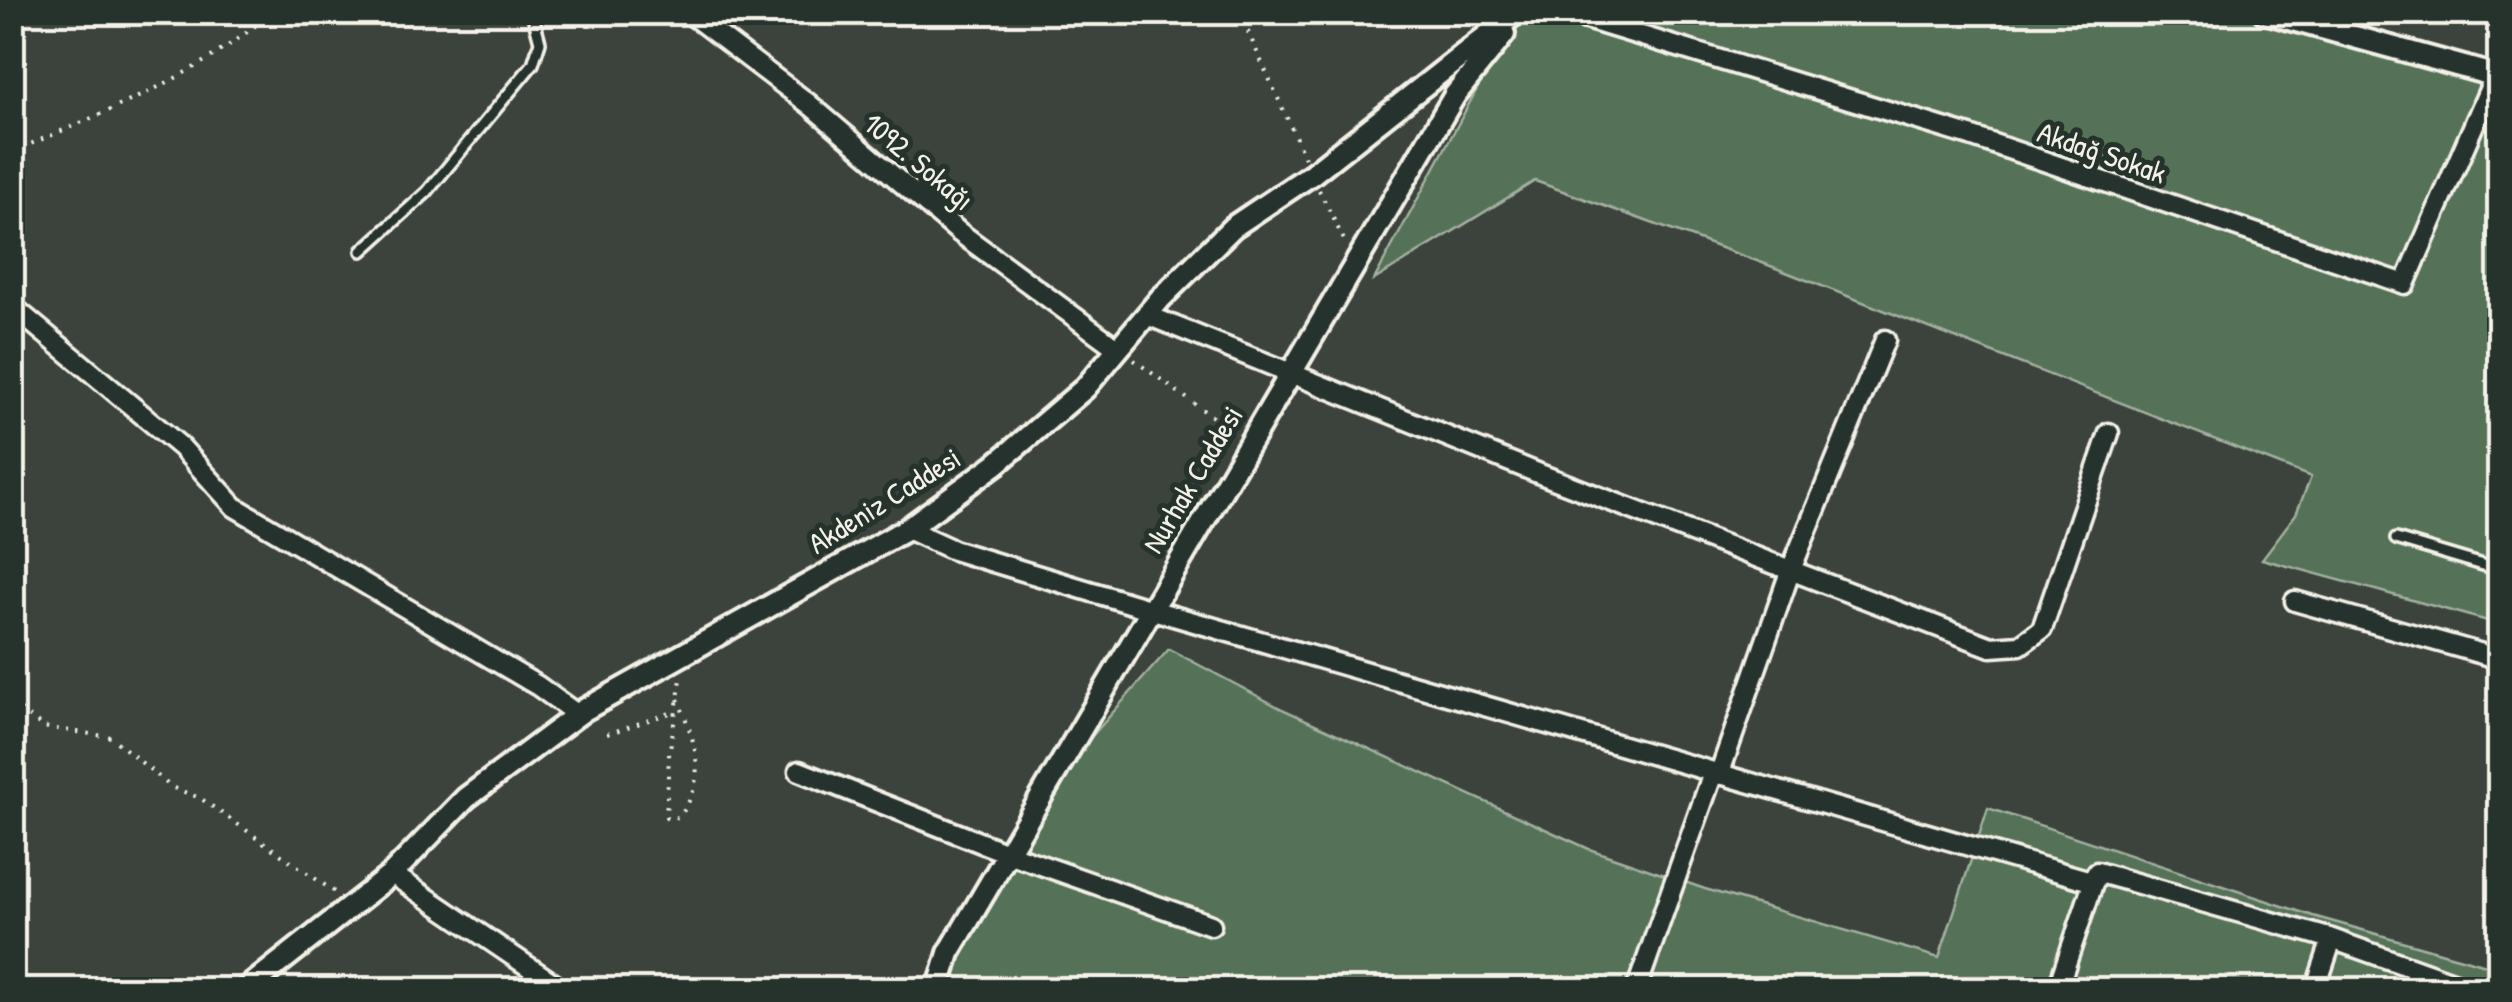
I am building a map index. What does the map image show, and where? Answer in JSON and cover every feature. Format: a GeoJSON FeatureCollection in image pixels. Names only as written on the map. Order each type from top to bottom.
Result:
{"type":"FeatureCollection","features":[{"type":"Feature","properties":{"kind":"street","name":"1092. Sokağı"},"geometry":{"type":"LineString","coordinates":[[688,12],[809,104],[960,232],[1118,348]]}},
{"type":"Feature","properties":{"kind":"street","name":"Akdeniz Caddesi"},"geometry":{"type":"LineString","coordinates":[[246,990],[392,874],[466,798],[578,714],[907,529],[996,464],[1085,388],[1147,315],[1234,227],[1312,174],[1519,12]]}},
{"type":"Feature","properties":{"kind":"street","name":"Nurhak Caddesi"},"geometry":{"type":"LineString","coordinates":[[938,990],[949,953],[1355,262],[1455,95],[1519,12]]}},
{"type":"Feature","properties":{"kind":"street","name":"Akdağ Sokak"},"geometry":{"type":"LineString","coordinates":[[1562,12],[1970,136],[2405,284],[2497,76]]}},
{"type":"Feature","properties":{"kind":"street"},"geometry":{"type":"LineString","coordinates":[[2266,13],[2497,76]]}},
{"type":"Feature","properties":{"kind":"street"},"geometry":{"type":"LineString","coordinates":[[12,306],[181,447],[235,506],[538,686],[578,714]]}},
{"type":"Feature","properties":{"kind":"street"},"geometry":{"type":"LineString","coordinates":[[1147,315],[1289,375],[1790,572],[1991,646],[2030,641],[2042,630],[2110,432]]}},
{"type":"Feature","properties":{"kind":"street"},"geometry":{"type":"LineString","coordinates":[[1636,990],[1790,572],[1885,340]]}},
{"type":"Feature","properties":{"kind":"street"},"geometry":{"type":"LineString","coordinates":[[907,529],[953,550],[1149,609],[2094,882]]}},
{"type":"Feature","properties":{"kind":"street"},"geometry":{"type":"LineString","coordinates":[[2295,601],[2500,659]]}},
{"type":"Feature","properties":{"kind":"street"},"geometry":{"type":"LineString","coordinates":[[799,771],[1007,853],[1211,926]]}},
{"type":"Feature","properties":{"kind":"street"},"geometry":{"type":"LineString","coordinates":[[2056,990],[2097,872],[2332,939],[2475,990]]}},
{"type":"Feature","properties":{"kind":"street"},"geometry":{"type":"LineString","coordinates":[[392,874],[563,990]]}},
{"type":"Feature","properties":{"kind":"street"},"geometry":{"type":"LineString","coordinates":[[2315,990],[2332,939]]}},
{"type":"Feature","properties":{"kind":"lane"},"geometry":{"type":"LineString","coordinates":[[362,251],[427,192],[533,64],[540,42],[532,12]]}},
{"type":"Feature","properties":{"kind":"lane"},"geometry":{"type":"LineString","coordinates":[[2396,539],[2500,570]]}},
{"type":"Feature","properties":{"kind":"path"},"geometry":{"type":"LineString","coordinates":[[12,152],[178,79],[226,52],[272,12]]}},
{"type":"Feature","properties":{"kind":"path"},"geometry":{"type":"LineString","coordinates":[[1239,12],[1355,262]]}},
{"type":"Feature","properties":{"kind":"path"},"geometry":{"type":"LineString","coordinates":[[1118,348],[1249,444]]}},
{"type":"Feature","properties":{"kind":"path"},"geometry":{"type":"LineString","coordinates":[[678,699],[697,750],[698,771],[684,811],[670,819],[666,818],[669,755],[676,711],[678,699]]}},
{"type":"Feature","properties":{"kind":"path"},"geometry":{"type":"LineString","coordinates":[[12,703],[42,727],[111,736],[171,787],[200,798],[352,904]]}},
{"type":"Feature","properties":{"kind":"path"},"geometry":{"type":"LineString","coordinates":[[607,734],[676,711]]}},
{"type":"Feature","properties":{"kind":"green space"},"geometry":{"type":"Polygon","coordinates":[[[1518,13],[2257,13],[2499,77],[2499,624],[2262,559],[2296,514],[2311,477],[1768,265],[1535,181],[1374,280],[1518,13]]]}},
{"type":"Feature","properties":{"kind":"green space"},"geometry":{"type":"Polygon","coordinates":[[[1169,649],[1282,709],[1589,849],[1705,889],[1939,958],[1988,808],[2313,916],[2500,969],[2499,990],[938,990],[1062,770],[1169,649]]]}}]}
